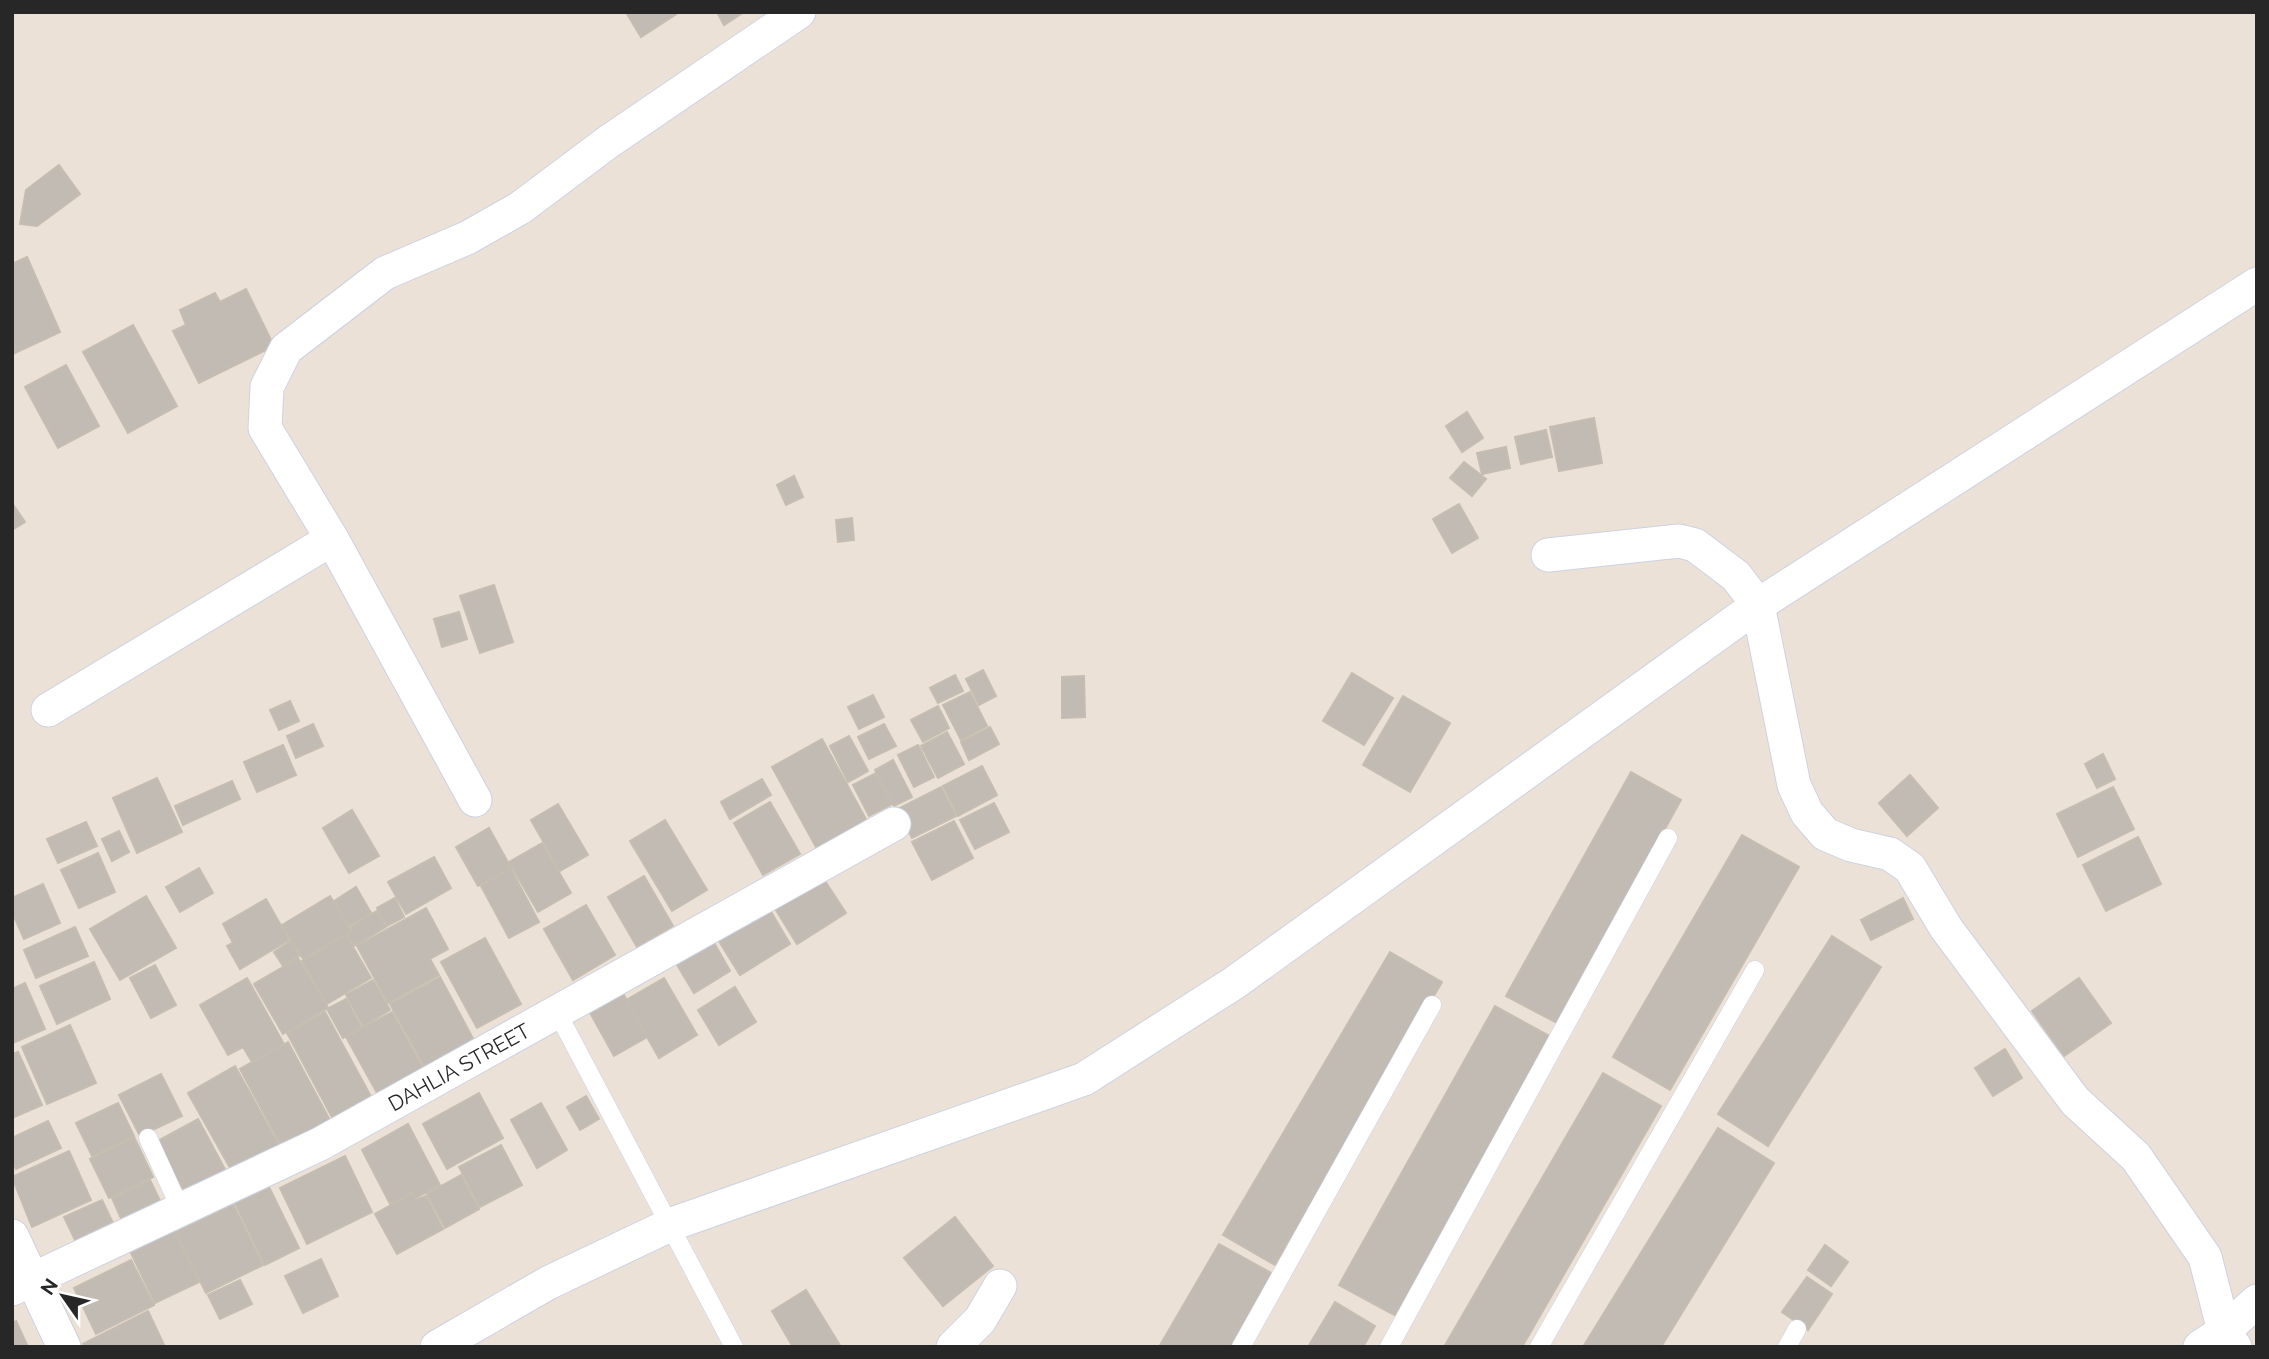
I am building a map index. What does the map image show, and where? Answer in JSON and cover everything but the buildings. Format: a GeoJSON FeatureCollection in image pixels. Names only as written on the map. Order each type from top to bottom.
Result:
{"type":"FeatureCollection","features":[{"type":"Feature","properties":{"kind":"street"},"geometry":{"type":"LineString","coordinates":[[475,800],[332,540],[265,428],[267,387],[285,349],[385,273],[467,238],[520,208],[608,142],[799,12]]}},
{"type":"Feature","properties":{"kind":"street"},"geometry":{"type":"LineString","coordinates":[[437,1347],[548,1283],[672,1224],[1084,1079],[1234,983],[1758,605],[2257,284]]}},
{"type":"Feature","properties":{"kind":"street"},"geometry":{"type":"LineString","coordinates":[[48,710],[332,540]]}},
{"type":"Feature","properties":{"kind":"street"},"geometry":{"type":"LineString","coordinates":[[1548,555],[1679,541],[1695,545],[1728,570],[1758,605],[1794,785],[1808,813],[1825,834],[1851,845],[1890,854],[1910,868],[1947,928],[2075,1101],[2136,1157],[2205,1256],[2220,1342]]}},
{"type":"Feature","properties":{"kind":"street","name":"DAHLIA STREET"},"geometry":{"type":"LineString","coordinates":[[22,1285],[320,1144],[894,824]]}},
{"type":"Feature","properties":{"kind":"street"},"geometry":{"type":"LineString","coordinates":[[12,1236],[22,1285],[64,1347]]}},
{"type":"Feature","properties":{"kind":"street"},"geometry":{"type":"LineString","coordinates":[[953,1347],[980,1320],[1000,1286]]}},
{"type":"Feature","properties":{"kind":"street"},"geometry":{"type":"LineString","coordinates":[[2220,1342],[2257,1301]]}},
{"type":"Feature","properties":{"kind":"lane"},"geometry":{"type":"LineString","coordinates":[[1389,1347],[1668,838]]}},
{"type":"Feature","properties":{"kind":"lane"},"geometry":{"type":"LineString","coordinates":[[1539,1347],[1755,970]]}},
{"type":"Feature","properties":{"kind":"lane"},"geometry":{"type":"LineString","coordinates":[[1241,1347],[1432,1005]]}},
{"type":"Feature","properties":{"kind":"lane"},"geometry":{"type":"LineString","coordinates":[[557,1012],[672,1224],[734,1347]]}},
{"type":"Feature","properties":{"kind":"lane"},"geometry":{"type":"LineString","coordinates":[[148,1138],[181,1210]]}},
{"type":"Feature","properties":{"kind":"lane"},"geometry":{"type":"LineString","coordinates":[[1787,1347],[1797,1329]]}}]}
